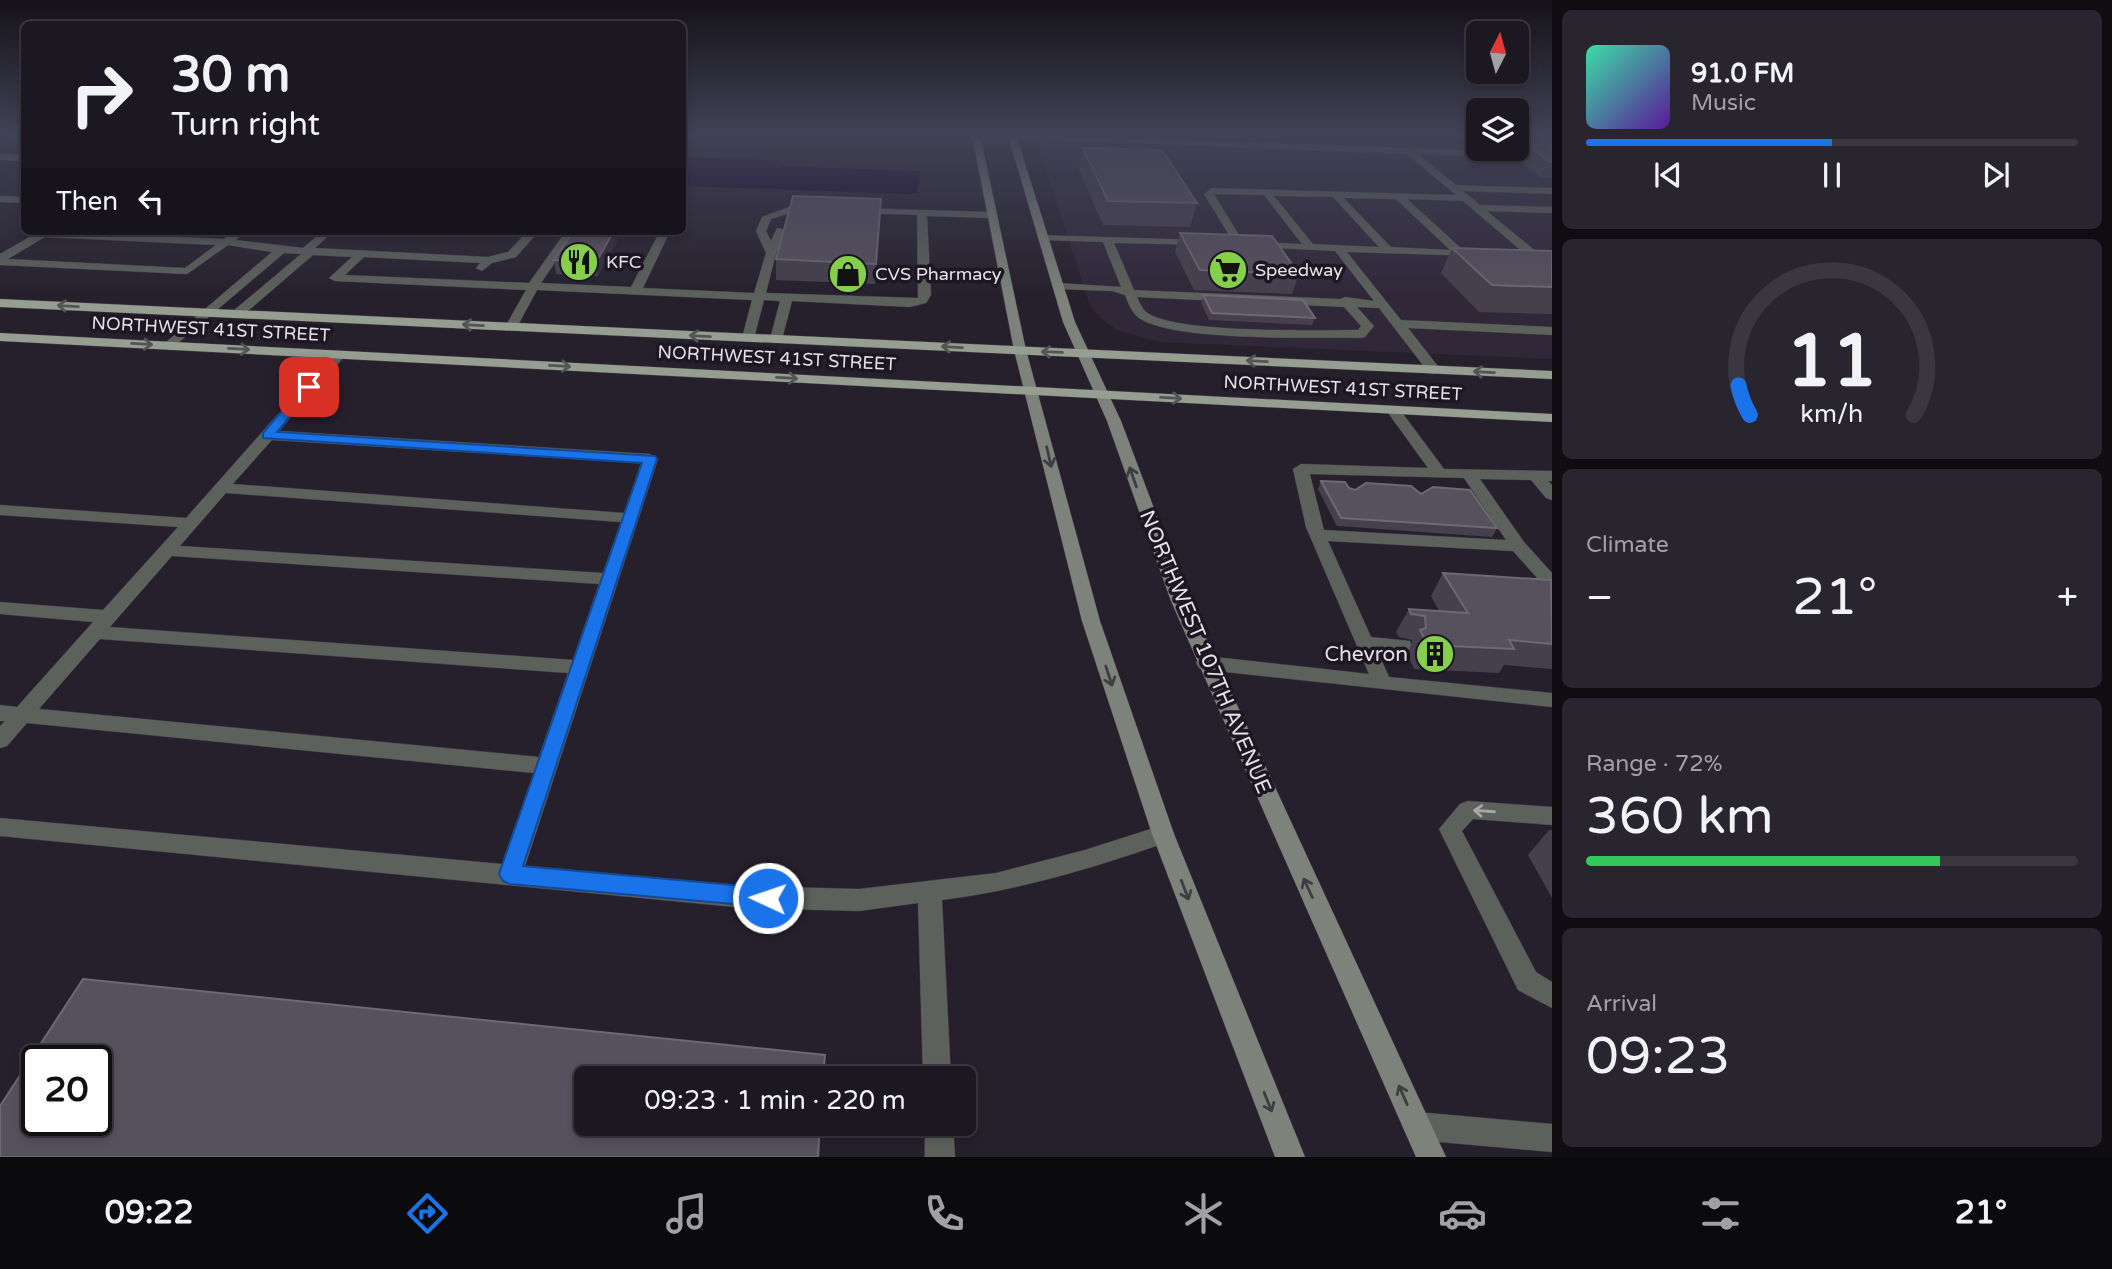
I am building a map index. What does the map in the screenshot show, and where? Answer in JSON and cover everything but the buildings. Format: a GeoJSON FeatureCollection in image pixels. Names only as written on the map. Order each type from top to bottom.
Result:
{"type":"FeatureCollection","features":[{"type":"Feature","properties":{"kind":"main road"},"geometry":{"type":"LineString","coordinates":[[985,189],[1020,350],[1091,621],[1163,834],[1290,1157]]}},
{"type":"Feature","properties":{"kind":"main road","name":"NORTHWEST 107TH AVENUE"},"geometry":{"type":"LineString","coordinates":[[1029,189],[1069,322],[1103,394],[1206,663],[1431,1157]]}},
{"type":"Feature","properties":{"kind":"main road","name":"NORTHWEST 41ST STREET"},"geometry":{"type":"LineString","coordinates":[[0,303],[1552,375]]}},
{"type":"Feature","properties":{"kind":"main road","name":"NORTHWEST 41ST STREET"},"geometry":{"type":"LineString","coordinates":[[0,337],[1552,418]]}},
{"type":"Feature","properties":{"kind":"lane"},"geometry":{"type":"LineString","coordinates":[[1454,189],[1539,256],[1510,255]]}},
{"type":"Feature","properties":{"kind":"lane"},"geometry":{"type":"LineString","coordinates":[[1486,189],[1552,191]]}},
{"type":"Feature","properties":{"kind":"lane"},"geometry":{"type":"LineString","coordinates":[[1240,245],[1209,194],[1217,190],[1465,198]]}},
{"type":"Feature","properties":{"kind":"lane"},"geometry":{"type":"LineString","coordinates":[[1266,192],[1310,247]]}},
{"type":"Feature","properties":{"kind":"lane"},"geometry":{"type":"LineString","coordinates":[[1335,194],[1388,250]]}},
{"type":"Feature","properties":{"kind":"lane"},"geometry":{"type":"LineString","coordinates":[[1398,196],[1460,253]]}},
{"type":"Feature","properties":{"kind":"lane"},"geometry":{"type":"LineString","coordinates":[[0,199],[21,200]]}},
{"type":"Feature","properties":{"kind":"lane"},"geometry":{"type":"LineString","coordinates":[[771,253],[761,230],[764,220],[771,214],[792,209],[824,208]]}},
{"type":"Feature","properties":{"kind":"lane"},"geometry":{"type":"LineString","coordinates":[[1478,208],[1552,210]]}},
{"type":"Feature","properties":{"kind":"lane"},"geometry":{"type":"LineString","coordinates":[[748,338],[771,253],[785,213],[792,209]]}},
{"type":"Feature","properties":{"kind":"lane"},"geometry":{"type":"LineString","coordinates":[[850,209],[990,215]]}},
{"type":"Feature","properties":{"kind":"lane"},"geometry":{"type":"LineString","coordinates":[[360,255],[335,278],[902,303],[922,300],[925,295],[922,212]]}},
{"type":"Feature","properties":{"kind":"lane"},"geometry":{"type":"LineString","coordinates":[[0,260],[41,235]]}},
{"type":"Feature","properties":{"kind":"lane"},"geometry":{"type":"LineString","coordinates":[[100,235],[227,242],[307,252],[488,260],[512,255],[530,235]]}},
{"type":"Feature","properties":{"kind":"lane"},"geometry":{"type":"LineString","coordinates":[[0,260],[187,271],[236,235]]}},
{"type":"Feature","properties":{"kind":"lane"},"geometry":{"type":"LineString","coordinates":[[237,314],[325,235]]}},
{"type":"Feature","properties":{"kind":"lane"},"geometry":{"type":"LineString","coordinates":[[511,327],[533,286],[568,235]]}},
{"type":"Feature","properties":{"kind":"lane"},"geometry":{"type":"LineString","coordinates":[[636,290],[663,235]]}},
{"type":"Feature","properties":{"kind":"lane"},"geometry":{"type":"LineString","coordinates":[[1044,237],[1214,244]]}},
{"type":"Feature","properties":{"kind":"lane"},"geometry":{"type":"LineString","coordinates":[[1107,240],[1141,314],[1156,322],[1186,328],[1361,334],[1368,326],[1345,301]]}},
{"type":"Feature","properties":{"kind":"lane"},"geometry":{"type":"LineString","coordinates":[[10,241],[30,242]]}},
{"type":"Feature","properties":{"kind":"lane"},"geometry":{"type":"LineString","coordinates":[[1227,244],[1485,254]]}},
{"type":"Feature","properties":{"kind":"lane"},"geometry":{"type":"LineString","coordinates":[[1338,248],[1434,370]]}},
{"type":"Feature","properties":{"kind":"lane"},"geometry":{"type":"LineString","coordinates":[[170,346],[281,250]]}},
{"type":"Feature","properties":{"kind":"lane"},"geometry":{"type":"LineString","coordinates":[[468,284],[488,260]]}},
{"type":"Feature","properties":{"kind":"lane"},"geometry":{"type":"LineString","coordinates":[[1058,286],[1112,288],[1131,293],[1345,301],[1382,305]]}},
{"type":"Feature","properties":{"kind":"lane"},"geometry":{"type":"LineString","coordinates":[[776,339],[787,296]]}},
{"type":"Feature","properties":{"kind":"lane"},"geometry":{"type":"LineString","coordinates":[[1398,324],[1552,331]]}},
{"type":"Feature","properties":{"kind":"lane"},"geometry":{"type":"LineString","coordinates":[[0,740],[338,355]]}},
{"type":"Feature","properties":{"kind":"lane"},"geometry":{"type":"LineString","coordinates":[[1393,410],[1439,472]]}},
{"type":"Feature","properties":{"kind":"lane"},"geometry":{"type":"LineString","coordinates":[[267,435],[650,459],[510,874]]}},
{"type":"Feature","properties":{"kind":"lane"},"geometry":{"type":"LineString","coordinates":[[1382,683],[1318,535],[1301,469],[1406,478],[1439,472],[1552,476]]}},
{"type":"Feature","properties":{"kind":"lane"},"geometry":{"type":"LineString","coordinates":[[1341,471],[1352,491]]}},
{"type":"Feature","properties":{"kind":"lane"},"geometry":{"type":"LineString","coordinates":[[1469,474],[1518,546],[1552,584]]}},
{"type":"Feature","properties":{"kind":"lane"},"geometry":{"type":"LineString","coordinates":[[1535,475],[1552,495]]}},
{"type":"Feature","properties":{"kind":"lane"},"geometry":{"type":"LineString","coordinates":[[221,488],[630,518]]}},
{"type":"Feature","properties":{"kind":"lane"},"geometry":{"type":"LineString","coordinates":[[0,510],[190,523]]}},
{"type":"Feature","properties":{"kind":"lane"},"geometry":{"type":"LineString","coordinates":[[1318,535],[1375,534],[1518,546]]}},
{"type":"Feature","properties":{"kind":"lane"},"geometry":{"type":"LineString","coordinates":[[167,550],[610,579]]}},
{"type":"Feature","properties":{"kind":"lane"},"geometry":{"type":"LineString","coordinates":[[0,608],[108,617]]}},
{"type":"Feature","properties":{"kind":"lane"},"geometry":{"type":"LineString","coordinates":[[95,632],[580,667]]}},
{"type":"Feature","properties":{"kind":"lane"},"geometry":{"type":"LineString","coordinates":[[1365,643],[1403,646]]}},
{"type":"Feature","properties":{"kind":"lane"},"geometry":{"type":"LineString","coordinates":[[1206,663],[1552,700]]}},
{"type":"Feature","properties":{"kind":"lane"},"geometry":{"type":"LineString","coordinates":[[0,713],[547,766]]}},
{"type":"Feature","properties":{"kind":"lane"},"geometry":{"type":"LineString","coordinates":[[1552,816],[1468,810],[1450,829],[1527,981],[1552,996]]}},
{"type":"Feature","properties":{"kind":"lane"},"geometry":{"type":"LineString","coordinates":[[0,827],[745,897],[859,900],[996,883],[1085,860],[1163,834]]}},
{"type":"Feature","properties":{"kind":"lane"},"geometry":{"type":"LineString","coordinates":[[930,891],[937,1066]]}},
{"type":"Feature","properties":{"kind":"lane"},"geometry":{"type":"LineString","coordinates":[[1417,1126],[1552,1138]]}},
{"type":"Feature","properties":{"kind":"lane"},"geometry":{"type":"LineString","coordinates":[[939,1136],[940,1157]]}},
{"type":"Feature","properties":{"kind":"shaded area"},"geometry":{"type":"Polygon","coordinates":[[[768,189],[918,189],[917,193],[768,189]]]}},
{"type":"Feature","properties":{"kind":"shaded area"},"geometry":{"type":"Polygon","coordinates":[[[1052,189],[1552,189],[1552,359],[1160,342],[1117,330],[1100,318],[1089,303],[1052,189]]]}},
{"type":"Feature","properties":{"kind":"place","name":"KFC"},"geometry":{"type":"Point","coordinates":[579,262]}},
{"type":"Feature","properties":{"kind":"place","name":"Speedway"},"geometry":{"type":"Point","coordinates":[1228,270]}},
{"type":"Feature","properties":{"kind":"place","name":"CVS Pharmacy"},"geometry":{"type":"Point","coordinates":[848,274]}},
{"type":"Feature","properties":{"kind":"place","name":"Chevron"},"geometry":{"type":"Point","coordinates":[1435,654]}},
{"type":"Feature","properties":{"kind":"route"},"geometry":{"type":"LineString","coordinates":[[309,387],[267,435],[650,459],[510,874],[768,898]]}}]}
